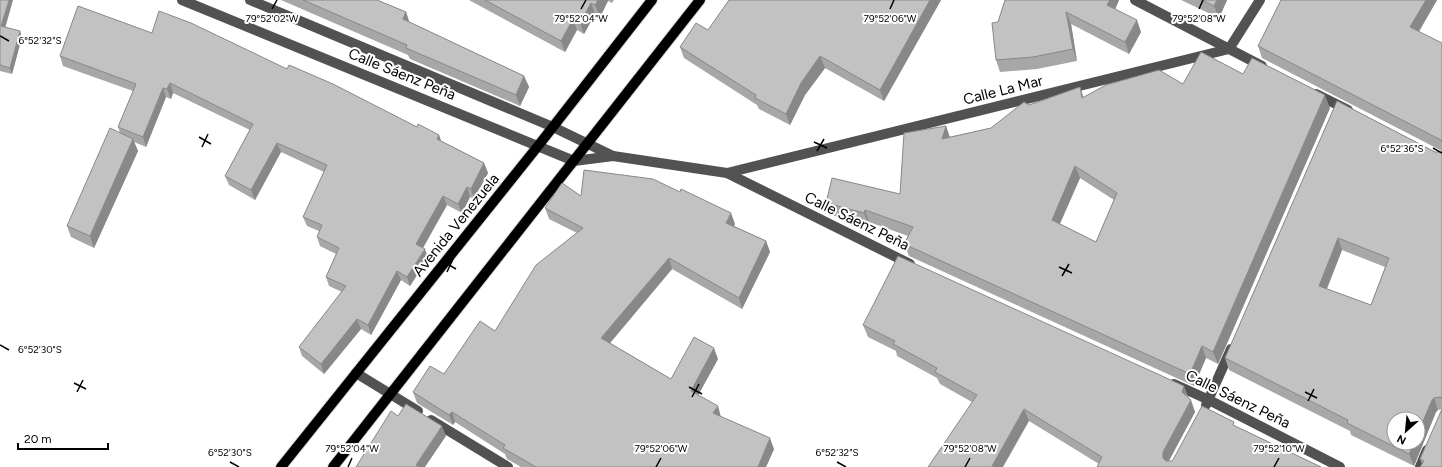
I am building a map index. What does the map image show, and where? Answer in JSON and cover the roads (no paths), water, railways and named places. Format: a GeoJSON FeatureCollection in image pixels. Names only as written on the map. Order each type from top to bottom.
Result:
{"type":"FeatureCollection","features":[{"type":"Feature","properties":{"kind":"main road","name":"Avenida Venezuela"},"geometry":{"type":"LineString","coordinates":[[281,467],[538,146],[652,0]]}},
{"type":"Feature","properties":{"kind":"main road"},"geometry":{"type":"LineString","coordinates":[[333,467],[700,0]]}},
{"type":"Feature","properties":{"kind":"street","name":"Calle Sáenz Peña"},"geometry":{"type":"LineString","coordinates":[[182,0],[574,161],[613,156],[727,173],[917,267]]}},
{"type":"Feature","properties":{"kind":"street","name":"Calle Sáenz Peña"},"geometry":{"type":"LineString","coordinates":[[250,0],[553,127],[589,143],[613,156]]}},
{"type":"Feature","properties":{"kind":"street"},"geometry":{"type":"LineString","coordinates":[[1135,0],[1270,70]]}},
{"type":"Feature","properties":{"kind":"street"},"geometry":{"type":"LineString","coordinates":[[1229,49],[1260,0]]}},
{"type":"Feature","properties":{"kind":"street","name":"Calle La Mar"},"geometry":{"type":"LineString","coordinates":[[727,173],[1229,49]]}},
{"type":"Feature","properties":{"kind":"street"},"geometry":{"type":"LineString","coordinates":[[1304,88],[1336,109],[1359,116]]}},
{"type":"Feature","properties":{"kind":"street"},"geometry":{"type":"LineString","coordinates":[[1202,413],[1234,342]]}},
{"type":"Feature","properties":{"kind":"street"},"geometry":{"type":"LineString","coordinates":[[356,373],[508,467]]}},
{"type":"Feature","properties":{"kind":"street","name":"Calle Sáenz Peña"},"geometry":{"type":"LineString","coordinates":[[1166,381],[1209,400],[1340,467]]}},
{"type":"Feature","properties":{"kind":"street"},"geometry":{"type":"LineString","coordinates":[[1420,467],[1431,441]]}}]}
